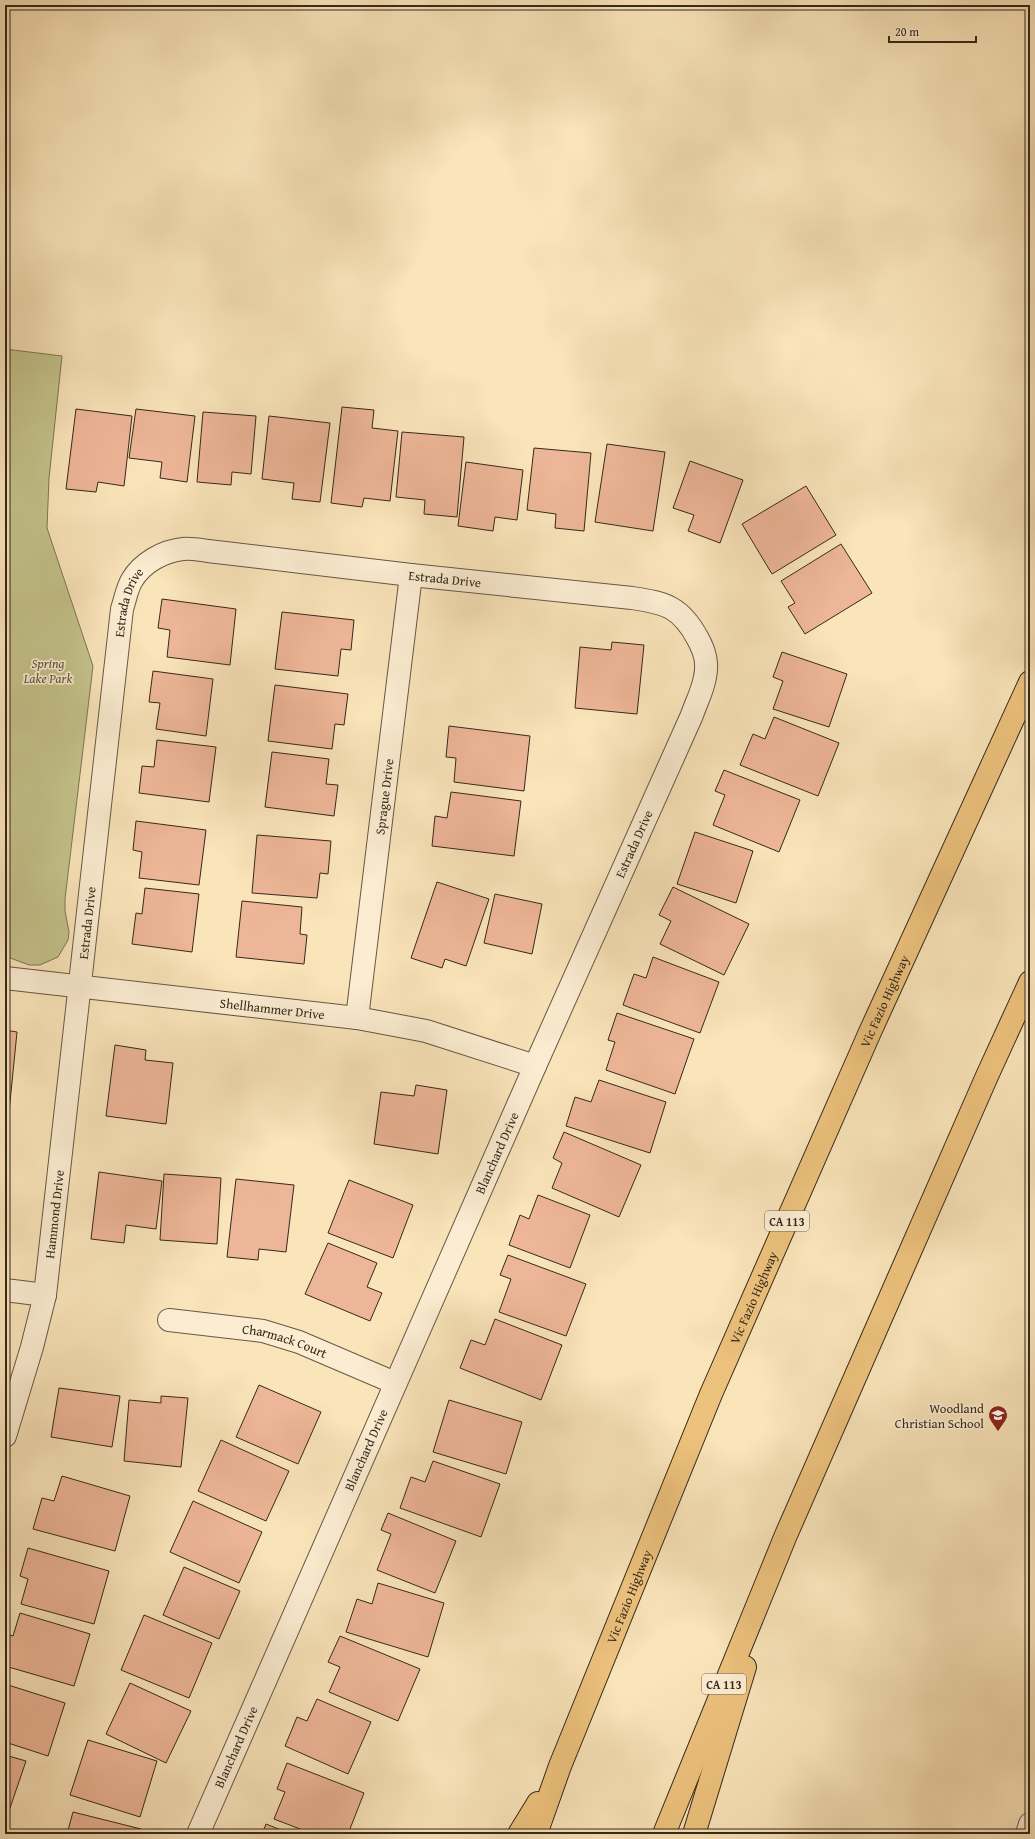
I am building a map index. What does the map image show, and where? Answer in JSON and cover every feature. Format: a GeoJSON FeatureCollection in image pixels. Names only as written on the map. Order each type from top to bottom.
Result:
{"type":"FeatureCollection","features":[{"type":"Feature","properties":{"kind":"highway","name":"Vic Fazio Highway"},"geometry":{"type":"LineString","coordinates":[[536,1834],[560,1766],[711,1394],[870,1032],[1030,682]]}},
{"type":"Feature","properties":{"kind":"highway","name":"CA 113"},"geometry":{"type":"LineString","coordinates":[[664,1834],[786,1535],[1030,982]]}},
{"type":"Feature","properties":{"kind":"highway"},"geometry":{"type":"LineString","coordinates":[[694,1834],[786,1535]]}},
{"type":"Feature","properties":{"kind":"highway"},"geometry":{"type":"LineString","coordinates":[[519,1834],[560,1766]]}},
{"type":"Feature","properties":{"kind":"street","name":"Estrada Drive"},"geometry":{"type":"LineString","coordinates":[[80,986],[122,609],[132,580],[150,561],[165,554],[183,549],[411,575],[625,597],[655,602],[671,608],[686,618],[703,649],[706,662],[705,678],[692,715],[535,1066]]}},
{"type":"Feature","properties":{"kind":"street","name":"Sprague Drive"},"geometry":{"type":"LineString","coordinates":[[357,1018],[411,575]]}},
{"type":"Feature","properties":{"kind":"street","name":"Shellhammer Drive"},"geometry":{"type":"LineString","coordinates":[[5,978],[357,1018],[401,1025],[426,1031],[535,1066]]}},
{"type":"Feature","properties":{"kind":"street","name":"Hammond Drive"},"geometry":{"type":"LineString","coordinates":[[5,1436],[32,1346],[45,1295],[80,986]]}},
{"type":"Feature","properties":{"kind":"street","name":"Blanchard Drive"},"geometry":{"type":"LineString","coordinates":[[198,1834],[535,1066]]}},
{"type":"Feature","properties":{"kind":"street"},"geometry":{"type":"LineString","coordinates":[[5,1290],[45,1295]]}},
{"type":"Feature","properties":{"kind":"street","name":"Charmack Court"},"geometry":{"type":"LineString","coordinates":[[169,1320],[263,1331],[299,1342],[395,1383]]}},
{"type":"Feature","properties":{"kind":"street"},"geometry":{"type":"LineString","coordinates":[[1027,1834],[1030,1824]]}},
{"type":"Feature","properties":{"kind":"green space","name":"Spring Lake Park"},"geometry":{"type":"Polygon","coordinates":[[[5,349],[62,356],[49,478],[47,528],[93,666],[65,899],[65,911],[69,932],[68,940],[58,957],[40,965],[29,965],[5,956],[5,349]]]}},
{"type":"Feature","properties":{"kind":"building"},"geometry":{"type":"Polygon","coordinates":[[[342,407],[374,410],[372,428],[398,431],[390,501],[364,498],[362,507],[331,503],[342,407]]]}},
{"type":"Feature","properties":{"kind":"building"},"geometry":{"type":"Polygon","coordinates":[[[76,409],[132,416],[124,486],[98,482],[96,492],[66,489],[76,409]]]}},
{"type":"Feature","properties":{"kind":"building"},"geometry":{"type":"Polygon","coordinates":[[[136,409],[195,416],[187,482],[160,478],[162,462],[129,458],[136,409]]]}},
{"type":"Feature","properties":{"kind":"building"},"geometry":{"type":"Polygon","coordinates":[[[203,412],[256,416],[251,474],[232,472],[231,485],[197,482],[203,412]]]}},
{"type":"Feature","properties":{"kind":"building"},"geometry":{"type":"Polygon","coordinates":[[[269,416],[330,423],[320,502],[292,499],[294,483],[262,479],[269,416]]]}},
{"type":"Feature","properties":{"kind":"building"},"geometry":{"type":"Polygon","coordinates":[[[402,432],[464,437],[457,517],[424,514],[425,500],[396,497],[402,432]]]}},
{"type":"Feature","properties":{"kind":"building"},"geometry":{"type":"Polygon","coordinates":[[[607,444],[665,452],[653,531],[595,522],[607,444]]]}},
{"type":"Feature","properties":{"kind":"building"},"geometry":{"type":"Polygon","coordinates":[[[534,448],[591,453],[584,531],[555,528],[556,514],[527,510],[534,448]]]}},
{"type":"Feature","properties":{"kind":"building"},"geometry":{"type":"Polygon","coordinates":[[[690,461],[743,480],[720,543],[688,531],[694,515],[673,508],[690,461]]]}},
{"type":"Feature","properties":{"kind":"building"},"geometry":{"type":"Polygon","coordinates":[[[466,462],[523,470],[517,520],[495,517],[493,531],[458,526],[466,462]]]}},
{"type":"Feature","properties":{"kind":"building"},"geometry":{"type":"Polygon","coordinates":[[[806,486],[836,535],[772,574],[742,524],[806,486]]]}},
{"type":"Feature","properties":{"kind":"building"},"geometry":{"type":"Polygon","coordinates":[[[841,544],[872,593],[805,634],[788,607],[795,603],[781,581],[841,544]]]}},
{"type":"Feature","properties":{"kind":"building"},"geometry":{"type":"Polygon","coordinates":[[[162,599],[236,609],[230,665],[167,657],[170,630],[158,628],[162,599]]]}},
{"type":"Feature","properties":{"kind":"building"},"geometry":{"type":"Polygon","coordinates":[[[282,612],[354,620],[351,650],[341,649],[338,676],[275,669],[282,612]]]}},
{"type":"Feature","properties":{"kind":"building"},"geometry":{"type":"Polygon","coordinates":[[[612,642],[644,645],[637,714],[575,708],[580,647],[611,650],[612,642]]]}},
{"type":"Feature","properties":{"kind":"building"},"geometry":{"type":"Polygon","coordinates":[[[782,652],[847,674],[829,727],[773,709],[783,681],[773,677],[782,652]]]}},
{"type":"Feature","properties":{"kind":"building"},"geometry":{"type":"Polygon","coordinates":[[[153,671],[213,679],[206,736],[156,729],[160,703],[149,702],[153,671]]]}},
{"type":"Feature","properties":{"kind":"building"},"geometry":{"type":"Polygon","coordinates":[[[275,685],[348,694],[344,725],[335,724],[332,749],[268,741],[275,685]]]}},
{"type":"Feature","properties":{"kind":"building"},"geometry":{"type":"Polygon","coordinates":[[[774,717],[839,743],[818,796],[740,765],[753,734],[765,739],[774,717]]]}},
{"type":"Feature","properties":{"kind":"building"},"geometry":{"type":"Polygon","coordinates":[[[449,726],[530,736],[524,791],[454,782],[456,758],[446,757],[449,726]]]}},
{"type":"Feature","properties":{"kind":"building"},"geometry":{"type":"Polygon","coordinates":[[[157,740],[216,747],[209,802],[139,793],[142,766],[154,767],[157,740]]]}},
{"type":"Feature","properties":{"kind":"building"},"geometry":{"type":"Polygon","coordinates":[[[272,752],[329,759],[326,784],[338,785],[334,816],[265,807],[272,752]]]}},
{"type":"Feature","properties":{"kind":"building"},"geometry":{"type":"Polygon","coordinates":[[[724,770],[800,800],[779,852],[713,825],[725,795],[715,791],[724,770]]]}},
{"type":"Feature","properties":{"kind":"building"},"geometry":{"type":"Polygon","coordinates":[[[451,792],[521,801],[514,856],[432,846],[435,816],[447,818],[451,792]]]}},
{"type":"Feature","properties":{"kind":"building"},"geometry":{"type":"Polygon","coordinates":[[[136,821],[206,830],[199,885],[139,878],[142,852],[133,850],[136,821]]]}},
{"type":"Feature","properties":{"kind":"building"},"geometry":{"type":"Polygon","coordinates":[[[695,832],[753,851],[736,903],[677,884],[695,832]]]}},
{"type":"Feature","properties":{"kind":"building"},"geometry":{"type":"Polygon","coordinates":[[[257,835],[331,841],[328,874],[320,873],[317,898],[252,893],[257,835]]]}},
{"type":"Feature","properties":{"kind":"building"},"geometry":{"type":"Polygon","coordinates":[[[437,882],[489,899],[466,966],[445,959],[442,968],[411,958],[437,882]]]}},
{"type":"Feature","properties":{"kind":"building"},"geometry":{"type":"Polygon","coordinates":[[[673,887],[749,924],[724,975],[660,944],[671,921],[659,915],[673,887]]]}},
{"type":"Feature","properties":{"kind":"building"},"geometry":{"type":"Polygon","coordinates":[[[145,888],[199,894],[192,952],[132,944],[136,913],[142,914],[145,888]]]}},
{"type":"Feature","properties":{"kind":"building"},"geometry":{"type":"Polygon","coordinates":[[[495,894],[542,904],[532,954],[484,943],[495,894]]]}},
{"type":"Feature","properties":{"kind":"building"},"geometry":{"type":"Polygon","coordinates":[[[242,901],[302,907],[300,934],[307,935],[304,964],[236,957],[242,901]]]}},
{"type":"Feature","properties":{"kind":"building"},"geometry":{"type":"Polygon","coordinates":[[[653,957],[719,982],[700,1033],[623,1005],[634,974],[646,978],[653,957]]]}},
{"type":"Feature","properties":{"kind":"building"},"geometry":{"type":"Polygon","coordinates":[[[617,1013],[694,1039],[675,1094],[606,1070],[615,1042],[608,1040],[617,1013]]]}},
{"type":"Feature","properties":{"kind":"building"},"geometry":{"type":"Polygon","coordinates":[[[5,1030],[17,1032],[9,1112],[5,1112],[5,1030]]]}},
{"type":"Feature","properties":{"kind":"building"},"geometry":{"type":"Polygon","coordinates":[[[115,1045],[146,1050],[145,1060],[173,1063],[166,1124],[106,1116],[115,1045]]]}},
{"type":"Feature","properties":{"kind":"building"},"geometry":{"type":"Polygon","coordinates":[[[599,1080],[666,1102],[650,1153],[566,1126],[575,1097],[591,1102],[599,1080]]]}},
{"type":"Feature","properties":{"kind":"building"},"geometry":{"type":"Polygon","coordinates":[[[416,1085],[447,1090],[438,1154],[374,1144],[381,1092],[414,1096],[416,1085]]]}},
{"type":"Feature","properties":{"kind":"building"},"geometry":{"type":"Polygon","coordinates":[[[564,1132],[641,1165],[619,1217],[552,1188],[562,1163],[553,1158],[564,1132]]]}},
{"type":"Feature","properties":{"kind":"building"},"geometry":{"type":"Polygon","coordinates":[[[99,1172],[162,1181],[156,1229],[126,1225],[124,1243],[91,1239],[99,1172]]]}},
{"type":"Feature","properties":{"kind":"building"},"geometry":{"type":"Polygon","coordinates":[[[164,1174],[221,1178],[217,1244],[160,1240],[164,1174]]]}},
{"type":"Feature","properties":{"kind":"building"},"geometry":{"type":"Polygon","coordinates":[[[236,1179],[294,1185],[286,1252],[259,1249],[258,1260],[227,1257],[236,1179]]]}},
{"type":"Feature","properties":{"kind":"building"},"geometry":{"type":"Polygon","coordinates":[[[349,1180],[413,1205],[393,1258],[328,1233],[349,1180]]]}},
{"type":"Feature","properties":{"kind":"building"},"geometry":{"type":"Polygon","coordinates":[[[538,1195],[590,1215],[570,1268],[509,1245],[520,1215],[529,1219],[538,1195]]]}},
{"type":"Feature","properties":{"kind":"building"},"geometry":{"type":"Polygon","coordinates":[[[328,1243],[377,1263],[367,1287],[382,1293],[370,1321],[305,1294],[328,1243]]]}},
{"type":"Feature","properties":{"kind":"building"},"geometry":{"type":"Polygon","coordinates":[[[508,1255],[586,1284],[566,1336],[499,1312],[511,1279],[500,1275],[508,1255]]]}},
{"type":"Feature","properties":{"kind":"building"},"geometry":{"type":"Polygon","coordinates":[[[495,1319],[562,1345],[541,1400],[460,1368],[471,1340],[485,1345],[495,1319]]]}},
{"type":"Feature","properties":{"kind":"building"},"geometry":{"type":"Polygon","coordinates":[[[259,1385],[321,1412],[298,1464],[236,1437],[259,1385]]]}},
{"type":"Feature","properties":{"kind":"building"},"geometry":{"type":"Polygon","coordinates":[[[59,1388],[120,1396],[112,1447],[51,1437],[59,1388]]]}},
{"type":"Feature","properties":{"kind":"building"},"geometry":{"type":"Polygon","coordinates":[[[161,1396],[188,1398],[181,1467],[124,1461],[129,1400],[161,1403],[161,1396]]]}},
{"type":"Feature","properties":{"kind":"building"},"geometry":{"type":"Polygon","coordinates":[[[449,1400],[522,1422],[506,1474],[433,1452],[449,1400]]]}},
{"type":"Feature","properties":{"kind":"building"},"geometry":{"type":"Polygon","coordinates":[[[221,1440],[289,1471],[266,1521],[198,1491],[221,1440]]]}},
{"type":"Feature","properties":{"kind":"building"},"geometry":{"type":"Polygon","coordinates":[[[433,1461],[500,1484],[481,1537],[400,1508],[411,1477],[425,1482],[433,1461]]]}},
{"type":"Feature","properties":{"kind":"building"},"geometry":{"type":"Polygon","coordinates":[[[62,1476],[130,1496],[115,1551],[33,1529],[42,1498],[54,1501],[62,1476]]]}},
{"type":"Feature","properties":{"kind":"building"},"geometry":{"type":"Polygon","coordinates":[[[193,1501],[262,1532],[239,1583],[170,1552],[193,1501]]]}},
{"type":"Feature","properties":{"kind":"building"},"geometry":{"type":"Polygon","coordinates":[[[388,1513],[456,1541],[435,1593],[377,1570],[391,1534],[381,1530],[388,1513]]]}},
{"type":"Feature","properties":{"kind":"building"},"geometry":{"type":"Polygon","coordinates":[[[28,1548],[109,1571],[94,1624],[21,1604],[28,1579],[20,1576],[28,1548]]]}},
{"type":"Feature","properties":{"kind":"building"},"geometry":{"type":"Polygon","coordinates":[[[184,1567],[240,1591],[219,1639],[163,1615],[184,1567]]]}},
{"type":"Feature","properties":{"kind":"building"},"geometry":{"type":"Polygon","coordinates":[[[378,1583],[444,1603],[428,1657],[346,1632],[357,1599],[372,1604],[378,1583]]]}},
{"type":"Feature","properties":{"kind":"building"},"geometry":{"type":"Polygon","coordinates":[[[20,1613],[90,1634],[74,1686],[5,1666],[5,1634],[13,1636],[20,1613]]]}},
{"type":"Feature","properties":{"kind":"building"},"geometry":{"type":"Polygon","coordinates":[[[144,1615],[212,1643],[189,1698],[121,1670],[144,1615]]]}},
{"type":"Feature","properties":{"kind":"building"},"geometry":{"type":"Polygon","coordinates":[[[340,1636],[420,1669],[398,1721],[329,1692],[340,1667],[328,1662],[340,1636]]]}},
{"type":"Feature","properties":{"kind":"building"},"geometry":{"type":"Polygon","coordinates":[[[130,1683],[191,1711],[166,1763],[106,1734],[130,1683]]]}},
{"type":"Feature","properties":{"kind":"building"},"geometry":{"type":"Polygon","coordinates":[[[5,1684],[65,1703],[48,1756],[5,1742],[5,1684]]]}},
{"type":"Feature","properties":{"kind":"building"},"geometry":{"type":"Polygon","coordinates":[[[317,1699],[371,1722],[348,1774],[285,1746],[297,1717],[307,1721],[317,1699]]]}},
{"type":"Feature","properties":{"kind":"building"},"geometry":{"type":"Polygon","coordinates":[[[88,1740],[157,1761],[140,1817],[70,1795],[88,1740]]]}},
{"type":"Feature","properties":{"kind":"building"},"geometry":{"type":"Polygon","coordinates":[[[5,1755],[26,1761],[8,1814],[5,1813],[5,1755]]]}},
{"type":"Feature","properties":{"kind":"building"},"geometry":{"type":"Polygon","coordinates":[[[287,1763],[364,1793],[348,1834],[313,1834],[274,1819],[285,1792],[277,1789],[287,1763]]]}},
{"type":"Feature","properties":{"kind":"building"},"geometry":{"type":"Polygon","coordinates":[[[73,1812],[141,1829],[139,1834],[67,1834],[73,1812]]]}},
{"type":"Feature","properties":{"kind":"building"},"geometry":{"type":"Polygon","coordinates":[[[266,1824],[291,1834],[262,1834],[266,1824]]]}},
{"type":"Feature","properties":{"kind":"place","name":"Woodland Christian School"},"geometry":{"type":"Point","coordinates":[998,1432]}}]}
